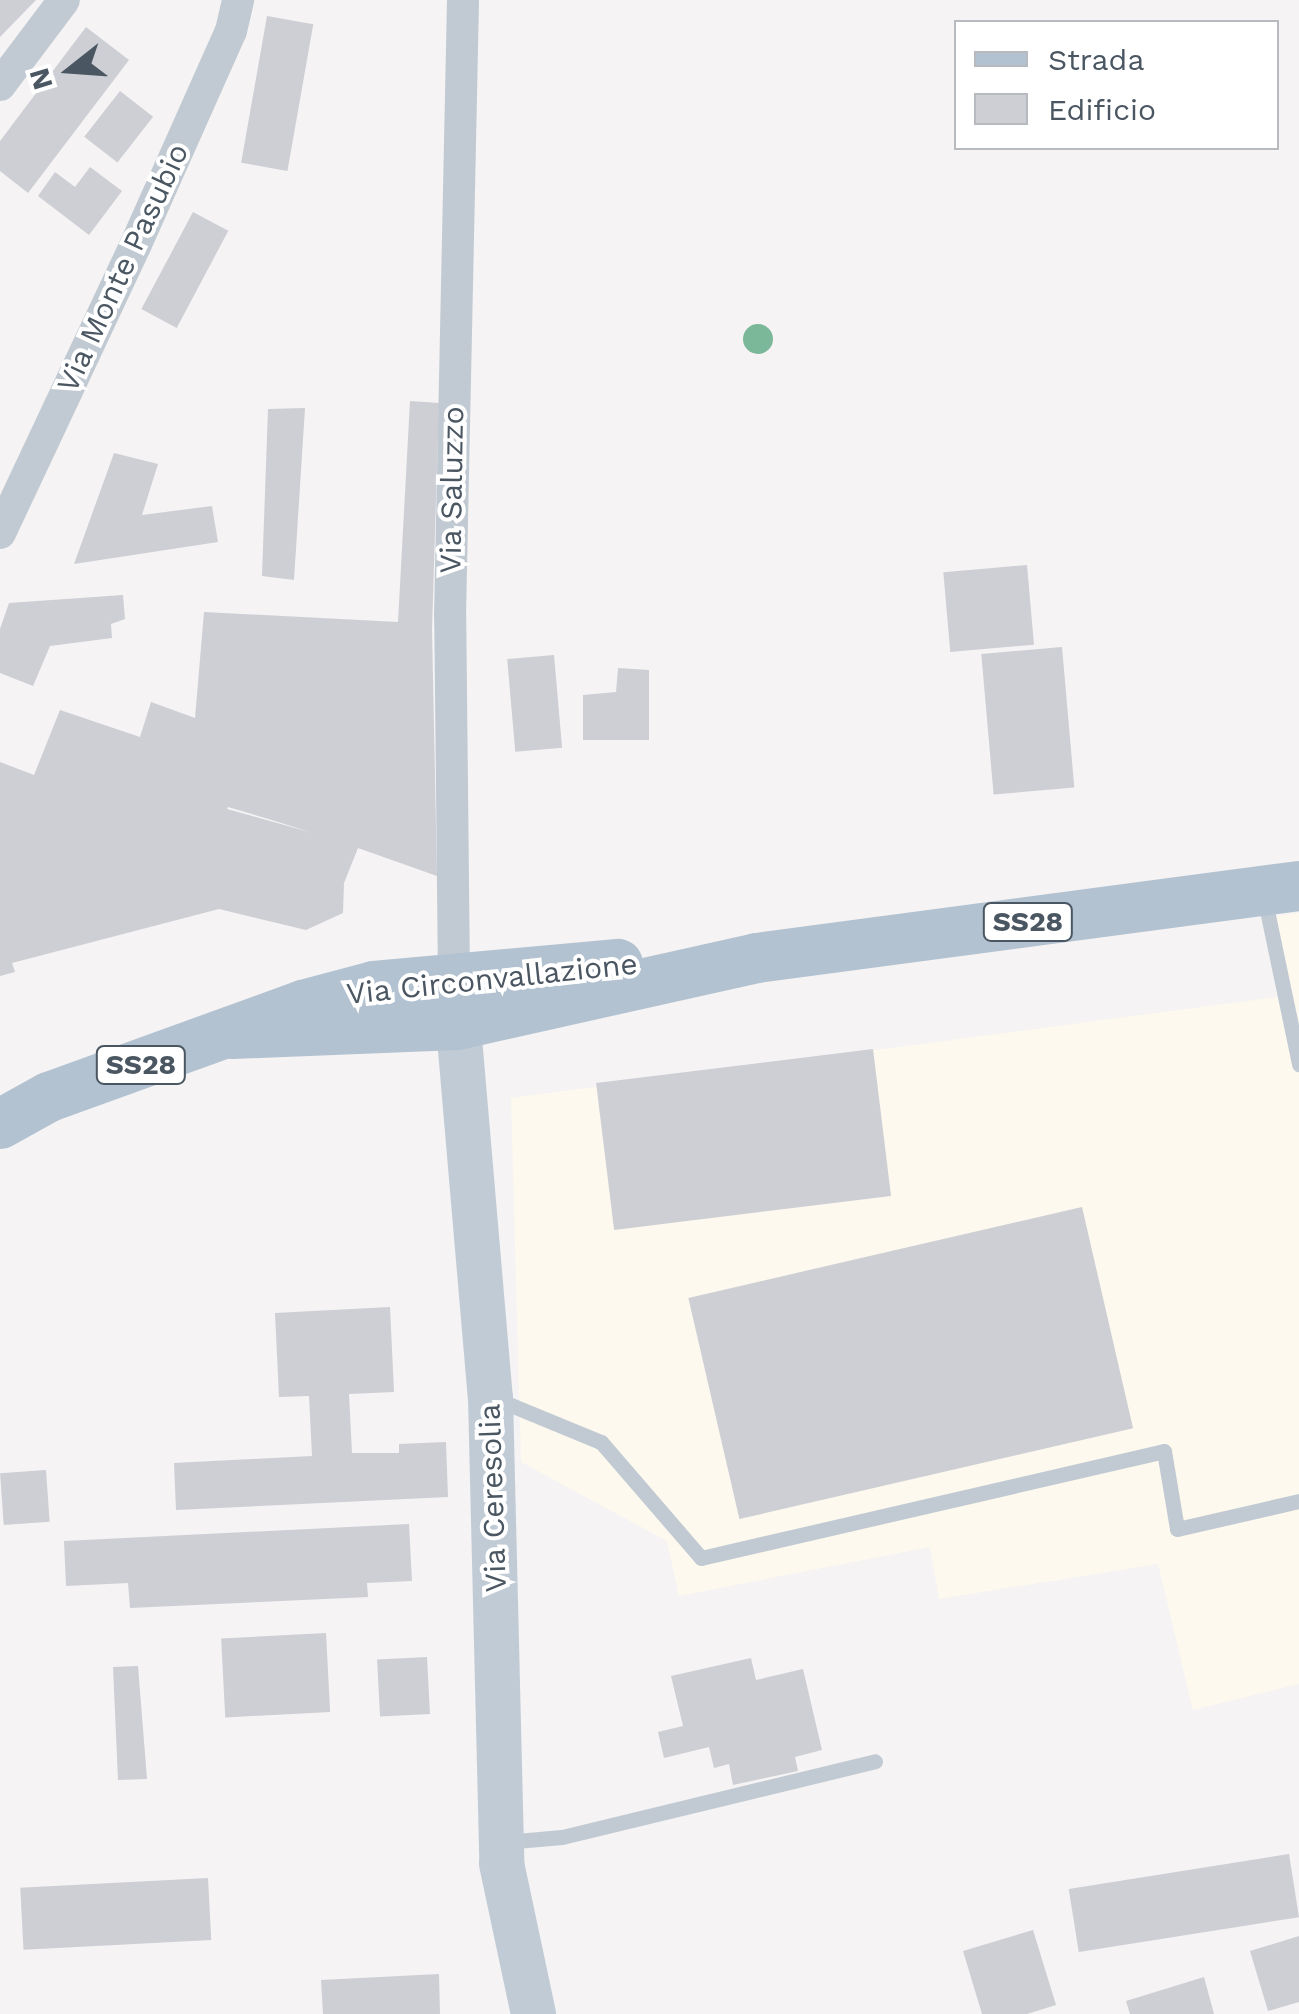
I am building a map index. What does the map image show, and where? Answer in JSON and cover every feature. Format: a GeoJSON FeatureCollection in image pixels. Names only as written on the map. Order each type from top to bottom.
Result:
{"type":"FeatureCollection","features":[{"type":"Feature","properties":{"kind":"main road","name":"Via Circonvallazione"},"geometry":{"type":"LineString","coordinates":[[0,1124],[49,1097],[233,1034],[1281,888]]}},
{"type":"Feature","properties":{"kind":"main road","name":"Via Ceresolia"},"geometry":{"type":"LineString","coordinates":[[456,1002],[490,1397],[501,1842],[533,2014]]}},
{"type":"Feature","properties":{"kind":"main road","name":"Via Circonvallazione"},"geometry":{"type":"LineString","coordinates":[[0,1101],[49,1097]]}},
{"type":"Feature","properties":{"kind":"street"},"geometry":{"type":"LineString","coordinates":[[0,85],[64,0]]}},
{"type":"Feature","properties":{"kind":"street","name":"Via Monte Pasubio"},"geometry":{"type":"LineString","coordinates":[[0,533],[136,244],[231,31],[238,0]]}},
{"type":"Feature","properties":{"kind":"street","name":"Via Saluzzo"},"geometry":{"type":"LineString","coordinates":[[456,1002],[450,616],[463,0]]}},
{"type":"Feature","properties":{"kind":"lane"},"geometry":{"type":"LineString","coordinates":[[1281,888],[1298,1055]]}},
{"type":"Feature","properties":{"kind":"lane"},"geometry":{"type":"LineString","coordinates":[[490,1397],[601,1442],[701,1558],[1164,1451],[1178,1528],[1299,1501]]}},
{"type":"Feature","properties":{"kind":"lane"},"geometry":{"type":"LineString","coordinates":[[501,1842],[562,1837],[875,1761]]}},
{"type":"Feature","properties":{"kind":"shaded area"},"geometry":{"type":"Polygon","coordinates":[[[1299,913],[1299,1684],[1193,1710],[1158,1564],[939,1599],[930,1547],[679,1596],[667,1541],[521,1462],[511,1098],[1277,997],[1267,917],[1299,913]]]}},
{"type":"Feature","properties":{"kind":"building"},"geometry":{"type":"Polygon","coordinates":[[[0,0],[36,0],[0,37],[0,0]]]}},
{"type":"Feature","properties":{"kind":"building"},"geometry":{"type":"Polygon","coordinates":[[[267,16],[313,24],[287,171],[241,163],[267,16]]]}},
{"type":"Feature","properties":{"kind":"building"},"geometry":{"type":"Polygon","coordinates":[[[86,27],[129,60],[28,193],[0,171],[0,141],[86,27]]]}},
{"type":"Feature","properties":{"kind":"building"},"geometry":{"type":"Polygon","coordinates":[[[120,91],[153,117],[117,163],[84,137],[120,91]]]}},
{"type":"Feature","properties":{"kind":"building"},"geometry":{"type":"Polygon","coordinates":[[[90,167],[122,191],[89,235],[38,196],[55,172],[75,187],[90,167]]]}},
{"type":"Feature","properties":{"kind":"building"},"geometry":{"type":"Polygon","coordinates":[[[193,212],[228,231],[177,328],[141,309],[193,212]]]}},
{"type":"Feature","properties":{"kind":"building"},"geometry":{"type":"Polygon","coordinates":[[[410,401],[439,403],[432,629],[437,876],[358,848],[344,883],[343,913],[306,930],[219,909],[12,963],[15,972],[0,976],[0,762],[34,775],[60,710],[140,737],[151,702],[195,718],[204,612],[398,622],[410,401]],[[228,807],[227,809],[313,833],[228,807]]]}},
{"type":"Feature","properties":{"kind":"building"},"geometry":{"type":"Polygon","coordinates":[[[305,408],[294,580],[262,576],[268,409],[305,408]]]}},
{"type":"Feature","properties":{"kind":"building"},"geometry":{"type":"Polygon","coordinates":[[[114,453],[158,464],[142,515],[212,506],[218,542],[74,564],[114,453]]]}},
{"type":"Feature","properties":{"kind":"building"},"geometry":{"type":"Polygon","coordinates":[[[1027,565],[1034,645],[950,652],[943,572],[1027,565]]]}},
{"type":"Feature","properties":{"kind":"building"},"geometry":{"type":"Polygon","coordinates":[[[123,595],[125,619],[111,624],[112,638],[50,646],[33,686],[0,673],[0,629],[9,603],[123,595]]]}},
{"type":"Feature","properties":{"kind":"building"},"geometry":{"type":"Polygon","coordinates":[[[1062,647],[1074,787],[994,795],[981,654],[1062,647]]]}},
{"type":"Feature","properties":{"kind":"building"},"geometry":{"type":"Polygon","coordinates":[[[554,655],[562,748],[515,752],[507,659],[554,655]]]}},
{"type":"Feature","properties":{"kind":"building"},"geometry":{"type":"Polygon","coordinates":[[[618,668],[649,670],[649,740],[583,740],[583,695],[616,692],[618,668]]]}},
{"type":"Feature","properties":{"kind":"building"},"geometry":{"type":"Polygon","coordinates":[[[873,1049],[891,1196],[614,1230],[596,1083],[873,1049]]]}},
{"type":"Feature","properties":{"kind":"building"},"geometry":{"type":"Polygon","coordinates":[[[1082,1207],[1133,1428],[739,1519],[688,1298],[1082,1207]]]}},
{"type":"Feature","properties":{"kind":"building"},"geometry":{"type":"Polygon","coordinates":[[[390,1307],[394,1392],[349,1394],[352,1453],[399,1453],[399,1444],[446,1442],[448,1497],[176,1510],[174,1463],[312,1456],[309,1396],[279,1397],[275,1313],[390,1307]]]}},
{"type":"Feature","properties":{"kind":"building"},"geometry":{"type":"Polygon","coordinates":[[[46,1470],[50,1522],[4,1525],[0,1473],[46,1470]]]}},
{"type":"Feature","properties":{"kind":"building"},"geometry":{"type":"Polygon","coordinates":[[[409,1524],[412,1581],[367,1583],[368,1597],[130,1608],[128,1583],[66,1586],[64,1541],[409,1524]]]}},
{"type":"Feature","properties":{"kind":"building"},"geometry":{"type":"Polygon","coordinates":[[[326,1633],[330,1712],[225,1717],[221,1638],[326,1633]]]}},
{"type":"Feature","properties":{"kind":"building"},"geometry":{"type":"Polygon","coordinates":[[[427,1657],[430,1714],[380,1717],[377,1660],[427,1657]]]}},
{"type":"Feature","properties":{"kind":"building"},"geometry":{"type":"Polygon","coordinates":[[[751,1658],[756,1680],[803,1669],[822,1750],[795,1757],[798,1771],[733,1785],[729,1764],[714,1768],[709,1747],[664,1758],[658,1732],[683,1726],[671,1676],[751,1658]]]}},
{"type":"Feature","properties":{"kind":"building"},"geometry":{"type":"Polygon","coordinates":[[[138,1666],[147,1779],[118,1780],[113,1667],[138,1666]]]}},
{"type":"Feature","properties":{"kind":"building"},"geometry":{"type":"Polygon","coordinates":[[[1289,1854],[1299,1917],[1079,1952],[1069,1889],[1289,1854]]]}},
{"type":"Feature","properties":{"kind":"building"},"geometry":{"type":"Polygon","coordinates":[[[208,1878],[211,1940],[24,1950],[20,1888],[208,1878]]]}},
{"type":"Feature","properties":{"kind":"building"},"geometry":{"type":"Polygon","coordinates":[[[1033,1930],[1056,2005],[1027,2014],[982,2014],[963,1951],[1033,1930]]]}},
{"type":"Feature","properties":{"kind":"building"},"geometry":{"type":"Polygon","coordinates":[[[1299,1936],[1299,2002],[1268,2011],[1250,1951],[1299,1936]]]}},
{"type":"Feature","properties":{"kind":"building"},"geometry":{"type":"Polygon","coordinates":[[[439,1974],[440,2014],[323,2014],[321,1980],[439,1974]]]}},
{"type":"Feature","properties":{"kind":"building"},"geometry":{"type":"Polygon","coordinates":[[[1204,1977],[1214,2014],[1130,2014],[1126,2001],[1204,1977]]]}}]}
